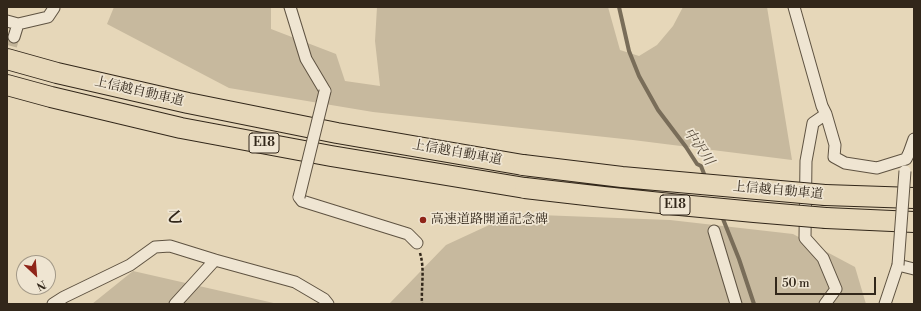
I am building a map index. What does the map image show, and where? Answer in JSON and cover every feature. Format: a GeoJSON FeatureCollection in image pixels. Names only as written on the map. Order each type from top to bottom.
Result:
{"type":"FeatureCollection","features":[{"type":"Feature","properties":{"kind":"highway","name":"上信越自動車道"},"geometry":{"type":"LineString","coordinates":[[7,59],[57,73],[196,105],[337,133],[524,164],[630,178],[825,195],[914,198]]}},
{"type":"Feature","properties":{"kind":"highway","name":"上信越自動車道"},"geometry":{"type":"LineString","coordinates":[[7,85],[181,128],[331,156],[524,188],[711,208],[826,218],[914,222]]}},
{"type":"Feature","properties":{"kind":"street"},"geometry":{"type":"LineString","coordinates":[[14,37],[12,23],[48,16],[54,7]]}},
{"type":"Feature","properties":{"kind":"street"},"geometry":{"type":"LineString","coordinates":[[290,7],[306,59],[325,91],[299,197],[302,201],[408,234],[417,243]]}},
{"type":"Feature","properties":{"kind":"street"},"geometry":{"type":"LineString","coordinates":[[794,7],[822,106],[826,114],[835,145],[834,157],[845,163],[877,168],[906,159],[910,153],[914,141]]}},
{"type":"Feature","properties":{"kind":"street"},"geometry":{"type":"LineString","coordinates":[[826,114],[813,123],[806,161],[805,238],[823,258],[836,290],[826,304]]}},
{"type":"Feature","properties":{"kind":"street"},"geometry":{"type":"LineString","coordinates":[[885,304],[898,265],[906,171],[914,141]]}},
{"type":"Feature","properties":{"kind":"street"},"geometry":{"type":"LineString","coordinates":[[714,230],[736,304]]}},
{"type":"Feature","properties":{"kind":"street"},"geometry":{"type":"LineString","coordinates":[[53,304],[130,265],[155,247],[170,246],[295,282],[324,299],[328,304]]}},
{"type":"Feature","properties":{"kind":"street"},"geometry":{"type":"LineString","coordinates":[[175,304],[215,260]]}},
{"type":"Feature","properties":{"kind":"street"},"geometry":{"type":"LineString","coordinates":[[898,265],[914,269]]}},
{"type":"Feature","properties":{"kind":"path"},"geometry":{"type":"LineString","coordinates":[[417,243],[422,260],[422,304]]}},
{"type":"Feature","properties":{"kind":"shaded area"},"geometry":{"type":"Polygon","coordinates":[[[114,7],[271,7],[271,29],[336,54],[345,81],[380,86],[375,41],[377,7],[608,7],[620,50],[639,56],[657,45],[673,26],[683,7],[767,7],[792,160],[633,140],[373,112],[229,88],[107,24],[114,7]]]}},
{"type":"Feature","properties":{"kind":"shaded area"},"geometry":{"type":"Polygon","coordinates":[[[513,214],[670,220],[793,234],[855,267],[866,304],[389,304],[446,245],[513,214]]]}},
{"type":"Feature","properties":{"kind":"shaded area"},"geometry":{"type":"Polygon","coordinates":[[[133,271],[278,304],[92,304],[133,271]]]}},
{"type":"Feature","properties":{"kind":"waterway","name":"中沢川"},"geometry":{"type":"LineString","coordinates":[[619,7],[629,51],[639,76],[658,110],[697,164],[701,166],[706,179]]}},
{"type":"Feature","properties":{"kind":"waterway","name":"中沢川"},"geometry":{"type":"LineString","coordinates":[[721,214],[739,259],[754,304]]}},
{"type":"Feature","properties":{"kind":"tunnel"},"geometry":{"type":"LineString","coordinates":[[7,62],[14,37]]}},
{"type":"Feature","properties":{"kind":"place","name":"高速道路開通記念碑"},"geometry":{"type":"Point","coordinates":[423,220]}},
{"type":"Feature","properties":{"kind":"district","name":"乙"},"geometry":{"type":"Point","coordinates":[175,218]}}]}
